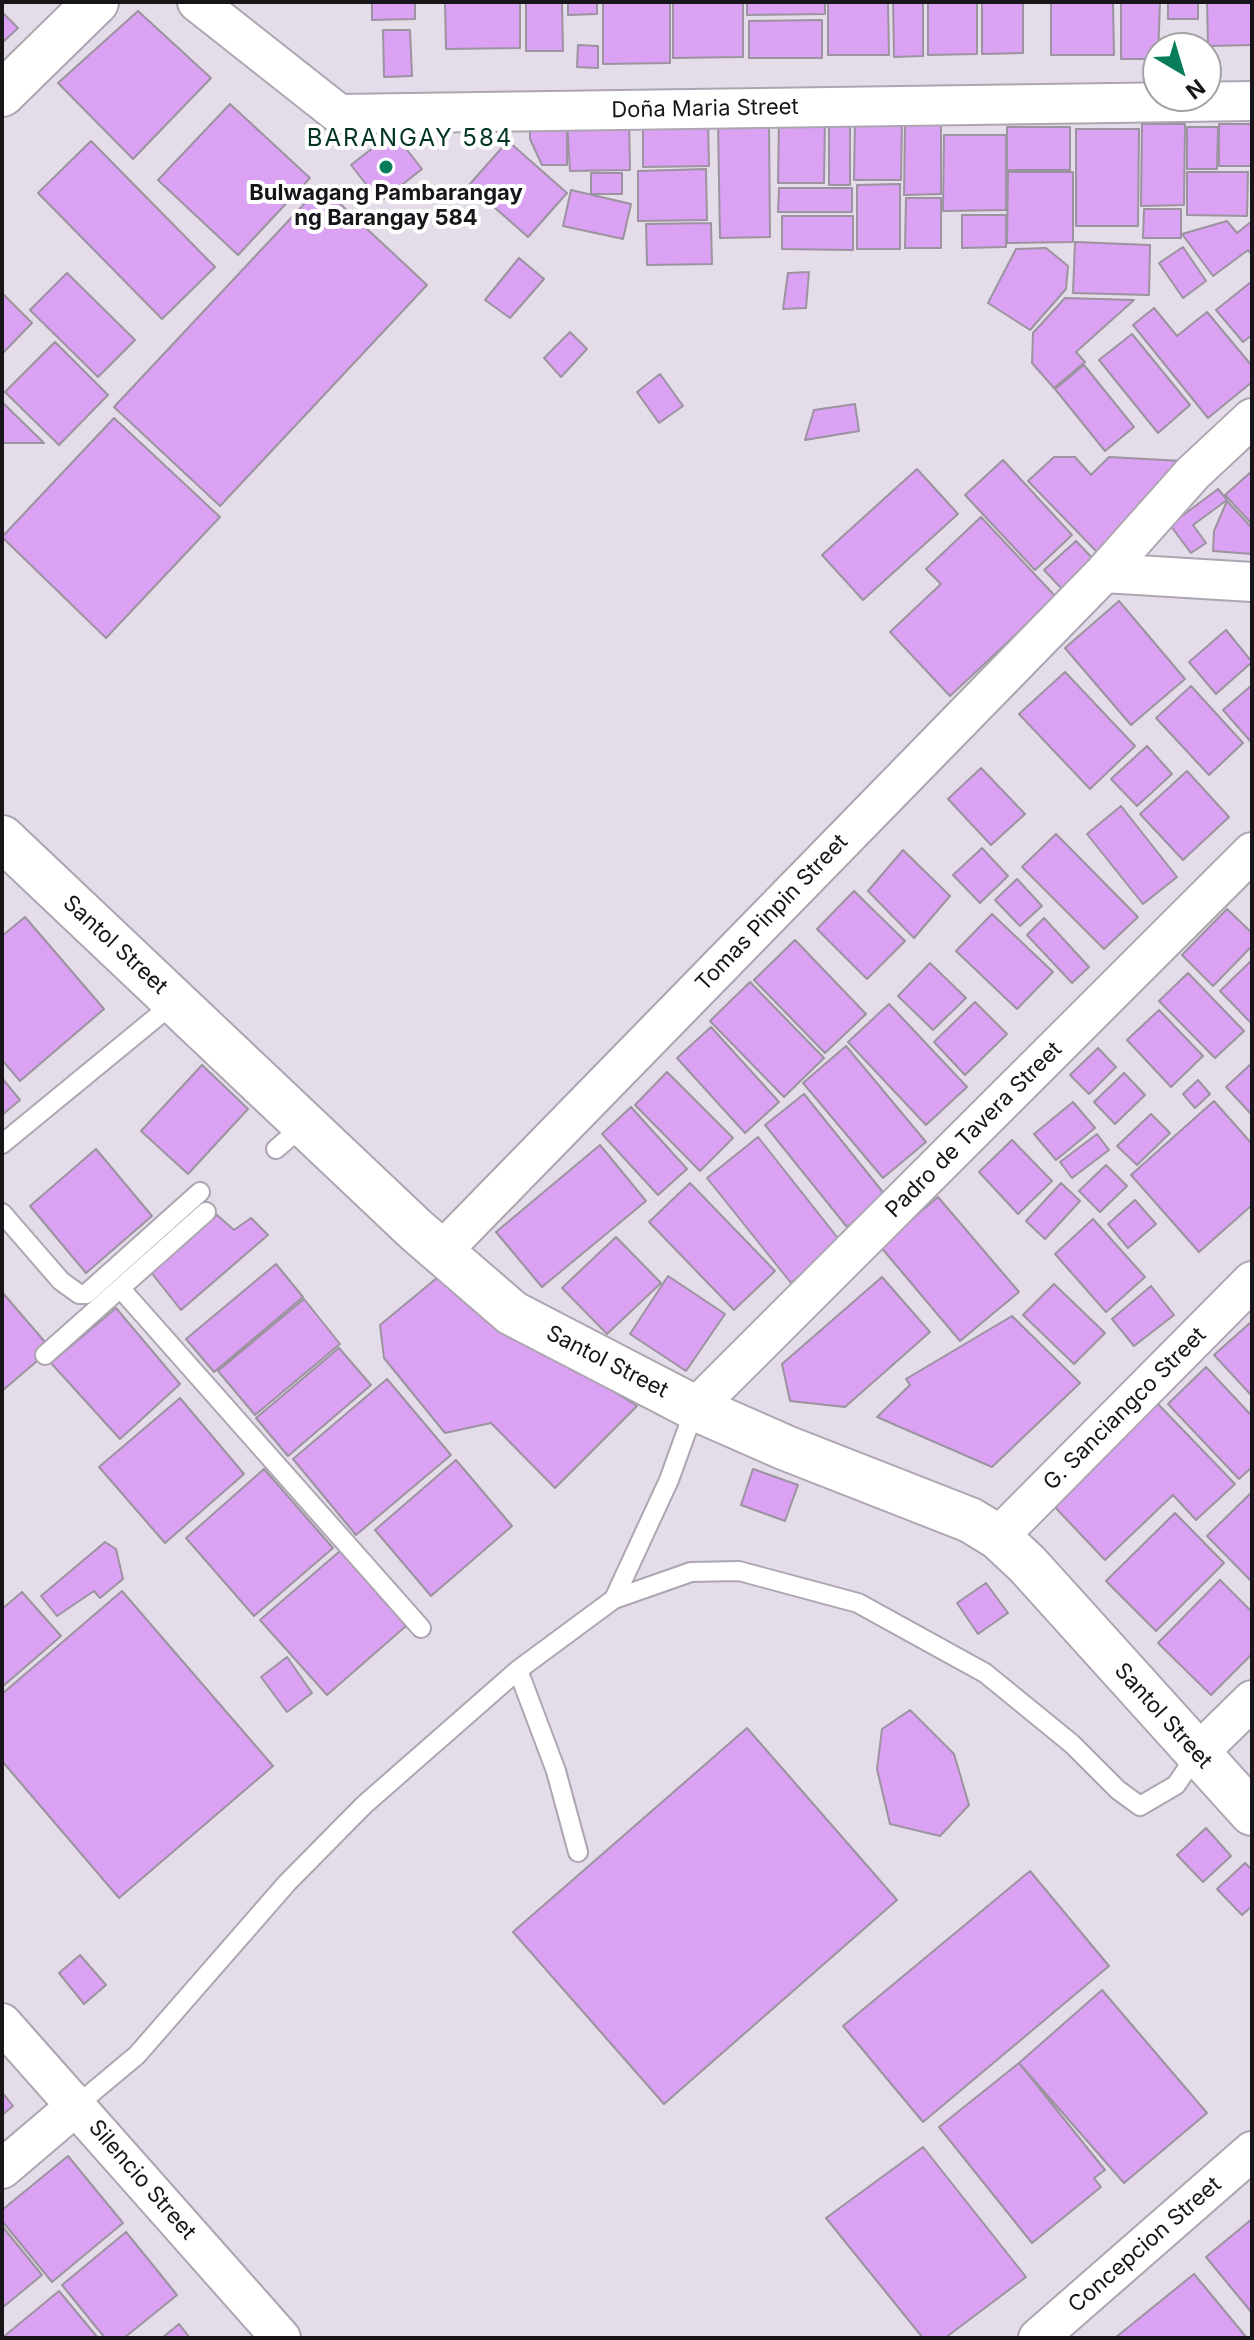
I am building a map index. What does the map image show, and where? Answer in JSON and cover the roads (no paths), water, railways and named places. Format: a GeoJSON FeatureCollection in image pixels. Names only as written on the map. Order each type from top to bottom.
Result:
{"type":"FeatureCollection","features":[{"type":"Feature","properties":{"kind":"street"},"geometry":{"type":"LineString","coordinates":[[2,94],[96,2]]}},
{"type":"Feature","properties":{"kind":"street","name":"Doña Maria Street"},"geometry":{"type":"LineString","coordinates":[[197,2],[339,114],[1252,101]]}},
{"type":"Feature","properties":{"kind":"street","name":"Tomas Pinpin Street"},"geometry":{"type":"LineString","coordinates":[[440,1253],[1104,573],[1193,473],[1252,418]]}},
{"type":"Feature","properties":{"kind":"street"},"geometry":{"type":"LineString","coordinates":[[1104,573],[1252,582]]}},
{"type":"Feature","properties":{"kind":"street","name":"Santol Street"},"geometry":{"type":"LineString","coordinates":[[7,851],[175,1002],[290,1137],[512,1313],[695,1408],[786,1448],[970,1520],[998,1537],[1027,1564],[1252,1813]]}},
{"type":"Feature","properties":{"kind":"street","name":"Padro de Tavera Street"},"geometry":{"type":"LineString","coordinates":[[695,1408],[1252,852]]}},
{"type":"Feature","properties":{"kind":"street","name":"G. Sanciangco Street"},"geometry":{"type":"LineString","coordinates":[[998,1537],[1252,1281]]}},
{"type":"Feature","properties":{"kind":"street"},"geometry":{"type":"LineString","coordinates":[[1197,1754],[1252,1700]]}},
{"type":"Feature","properties":{"kind":"street","name":"Silencio Street"},"geometry":{"type":"LineString","coordinates":[[2,2023],[281,2338]]}},
{"type":"Feature","properties":{"kind":"street"},"geometry":{"type":"LineString","coordinates":[[2,2169],[76,2106]]}},
{"type":"Feature","properties":{"kind":"street","name":"Concepcion Street"},"geometry":{"type":"LineString","coordinates":[[1038,2338],[1252,2151]]}},
{"type":"Feature","properties":{"kind":"lane"},"geometry":{"type":"LineString","coordinates":[[2,1144],[175,1002]]}},
{"type":"Feature","properties":{"kind":"lane"},"geometry":{"type":"LineString","coordinates":[[2,1213],[61,1281],[79,1294],[86,1294],[200,1192]]}},
{"type":"Feature","properties":{"kind":"lane"},"geometry":{"type":"LineString","coordinates":[[45,1355],[206,1212]]}},
{"type":"Feature","properties":{"kind":"lane"},"geometry":{"type":"LineString","coordinates":[[121,1289],[421,1628]]}},
{"type":"Feature","properties":{"kind":"lane"},"geometry":{"type":"LineString","coordinates":[[614,1599],[669,1480],[695,1408]]}},
{"type":"Feature","properties":{"kind":"lane"},"geometry":{"type":"LineString","coordinates":[[76,2106],[137,2055],[287,1883],[364,1805],[518,1670],[614,1599],[691,1572],[739,1571],[858,1603],[985,1673],[1072,1744],[1118,1790],[1140,1806],[1176,1785],[1197,1754]]}},
{"type":"Feature","properties":{"kind":"lane"},"geometry":{"type":"LineString","coordinates":[[518,1670],[556,1771],[578,1852]]}},
{"type":"Feature","properties":{"kind":"place","name":"Bulwagang Pambarangay ng Barangay 584"},"geometry":{"type":"Point","coordinates":[386,167]}},
{"type":"Feature","properties":{"kind":"district","name":"BARANGAY 584"},"geometry":{"type":"Point","coordinates":[410,139]}}]}
